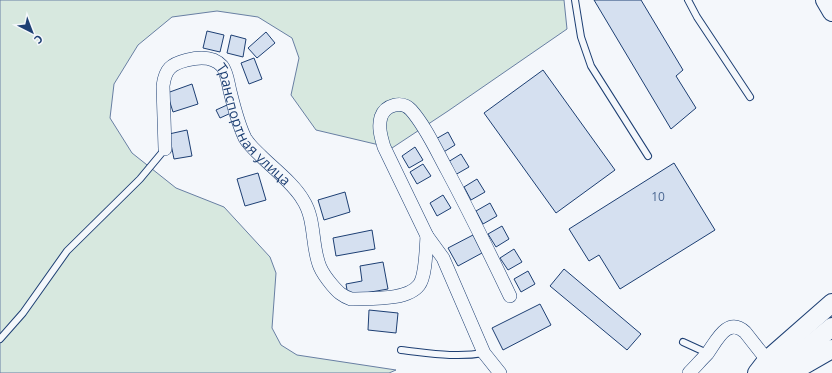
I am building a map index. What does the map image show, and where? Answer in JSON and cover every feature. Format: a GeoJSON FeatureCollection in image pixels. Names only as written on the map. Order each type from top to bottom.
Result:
{"type":"FeatureCollection","features":[{"type":"Feature","properties":{"kind":"main road"},"geometry":{"type":"LineString","coordinates":[[825,0],[832,12]]}},
{"type":"Feature","properties":{"kind":"main road"},"geometry":{"type":"LineString","coordinates":[[767,369],[832,303]]}},
{"type":"Feature","properties":{"kind":"main road"},"geometry":{"type":"LineString","coordinates":[[767,369],[832,327]]}},
{"type":"Feature","properties":{"kind":"main road"},"geometry":{"type":"LineString","coordinates":[[790,373],[832,349]]}},
{"type":"Feature","properties":{"kind":"street","name":"Транспортная улица"},"geometry":{"type":"LineString","coordinates":[[165,149],[164,79],[170,67],[176,63],[196,58],[208,58],[217,61],[225,71],[241,130],[252,148],[303,199],[311,220],[320,267],[338,293],[351,299],[400,296],[412,292],[420,284],[424,270],[427,236]]}},
{"type":"Feature","properties":{"kind":"street"},"geometry":{"type":"LineString","coordinates":[[500,373],[484,353],[443,258],[427,236],[384,147],[380,124],[382,115],[389,108],[400,103],[412,110],[430,139],[469,211],[510,296]]}},
{"type":"Feature","properties":{"kind":"street"},"geometry":{"type":"LineString","coordinates":[[689,373],[707,353],[722,332],[728,328],[734,327],[740,328],[745,332],[767,369]]}},
{"type":"Feature","properties":{"kind":"lane"},"geometry":{"type":"LineString","coordinates":[[574,0],[581,37],[591,66],[648,156]]}},
{"type":"Feature","properties":{"kind":"lane"},"geometry":{"type":"LineString","coordinates":[[688,0],[697,17],[750,97]]}},
{"type":"Feature","properties":{"kind":"lane"},"geometry":{"type":"LineString","coordinates":[[0,338],[23,313],[67,251],[140,180],[165,149]]}},
{"type":"Feature","properties":{"kind":"lane"},"geometry":{"type":"LineString","coordinates":[[683,342],[707,353]]}},
{"type":"Feature","properties":{"kind":"lane"},"geometry":{"type":"LineString","coordinates":[[401,350],[450,356],[484,353]]}},
{"type":"Feature","properties":{"kind":"shaded area"},"geometry":{"type":"Polygon","coordinates":[[[0,0],[564,0],[567,29],[392,148],[316,130],[291,95],[299,58],[292,38],[258,17],[217,11],[172,17],[138,45],[114,84],[110,118],[132,153],[176,188],[224,207],[270,257],[276,273],[272,328],[281,345],[297,355],[396,370],[389,373],[0,373],[0,0]]]}},
{"type":"Feature","properties":{"kind":"building"},"geometry":{"type":"Polygon","coordinates":[[[594,0],[641,0],[683,70],[676,76],[696,108],[671,129],[594,0]]]}},
{"type":"Feature","properties":{"kind":"building"},"geometry":{"type":"Polygon","coordinates":[[[207,31],[224,35],[220,52],[203,48],[207,31]]]}},
{"type":"Feature","properties":{"kind":"building"},"geometry":{"type":"Polygon","coordinates":[[[266,32],[275,43],[257,58],[248,48],[266,32]]]}},
{"type":"Feature","properties":{"kind":"building"},"geometry":{"type":"Polygon","coordinates":[[[231,35],[246,39],[243,57],[227,53],[231,35]]]}},
{"type":"Feature","properties":{"kind":"building"},"geometry":{"type":"Polygon","coordinates":[[[254,58],[262,79],[249,84],[241,63],[254,58]]]}},
{"type":"Feature","properties":{"kind":"building"},"geometry":{"type":"Polygon","coordinates":[[[543,70],[615,170],[556,213],[484,113],[543,70]]]}},
{"type":"Feature","properties":{"kind":"building"},"geometry":{"type":"Polygon","coordinates":[[[192,84],[198,104],[173,112],[167,93],[192,84]]]}},
{"type":"Feature","properties":{"kind":"building"},"geometry":{"type":"Polygon","coordinates":[[[227,105],[231,113],[220,118],[216,110],[227,105]]]}},
{"type":"Feature","properties":{"kind":"building"},"geometry":{"type":"Polygon","coordinates":[[[187,130],[192,156],[174,159],[169,134],[187,130]]]}},
{"type":"Feature","properties":{"kind":"building"},"geometry":{"type":"Polygon","coordinates":[[[448,132],[455,145],[442,153],[434,140],[448,132]]]}},
{"type":"Feature","properties":{"kind":"building"},"geometry":{"type":"Polygon","coordinates":[[[415,147],[423,160],[409,168],[402,156],[415,147]]]}},
{"type":"Feature","properties":{"kind":"building"},"geometry":{"type":"Polygon","coordinates":[[[461,154],[469,167],[455,175],[448,162],[461,154]]]}},
{"type":"Feature","properties":{"kind":"building"},"geometry":{"type":"Polygon","coordinates":[[[674,163],[715,230],[620,289],[599,255],[589,261],[569,229],[674,163]]]}},
{"type":"Feature","properties":{"kind":"building"},"geometry":{"type":"Polygon","coordinates":[[[423,164],[431,176],[417,184],[410,172],[423,164]]]}},
{"type":"Feature","properties":{"kind":"building"},"geometry":{"type":"Polygon","coordinates":[[[258,173],[266,200],[245,206],[237,179],[258,173]]]}},
{"type":"Feature","properties":{"kind":"building"},"geometry":{"type":"Polygon","coordinates":[[[477,179],[485,192],[471,200],[464,187],[477,179]]]}},
{"type":"Feature","properties":{"kind":"building"},"geometry":{"type":"Polygon","coordinates":[[[345,192],[350,212],[324,220],[318,200],[345,192]]]}},
{"type":"Feature","properties":{"kind":"building"},"geometry":{"type":"Polygon","coordinates":[[[443,195],[451,208],[437,216],[430,203],[443,195]]]}},
{"type":"Feature","properties":{"kind":"building"},"geometry":{"type":"Polygon","coordinates":[[[490,203],[497,216],[483,224],[476,211],[490,203]]]}},
{"type":"Feature","properties":{"kind":"building"},"geometry":{"type":"Polygon","coordinates":[[[502,226],[509,239],[496,247],[488,234],[502,226]]]}},
{"type":"Feature","properties":{"kind":"building"},"geometry":{"type":"Polygon","coordinates":[[[372,230],[375,249],[336,256],[333,238],[372,230]]]}},
{"type":"Feature","properties":{"kind":"building"},"geometry":{"type":"Polygon","coordinates":[[[473,235],[482,253],[458,266],[448,248],[473,235]]]}},
{"type":"Feature","properties":{"kind":"building"},"geometry":{"type":"Polygon","coordinates":[[[514,249],[522,262],[508,270],[500,258],[514,249]]]}},
{"type":"Feature","properties":{"kind":"building"},"geometry":{"type":"Polygon","coordinates":[[[383,262],[388,289],[348,296],[346,284],[362,281],[360,266],[383,262]]]}},
{"type":"Feature","properties":{"kind":"building"},"geometry":{"type":"Polygon","coordinates":[[[564,269],[641,334],[627,350],[550,286],[564,269]]]}},
{"type":"Feature","properties":{"kind":"building"},"geometry":{"type":"Polygon","coordinates":[[[528,271],[535,284],[521,292],[514,279],[528,271]]]}},
{"type":"Feature","properties":{"kind":"building"},"geometry":{"type":"Polygon","coordinates":[[[540,304],[551,325],[503,350],[492,328],[540,304]]]}},
{"type":"Feature","properties":{"kind":"building"},"geometry":{"type":"Polygon","coordinates":[[[369,310],[398,313],[396,333],[368,330],[369,310]]]}}]}
